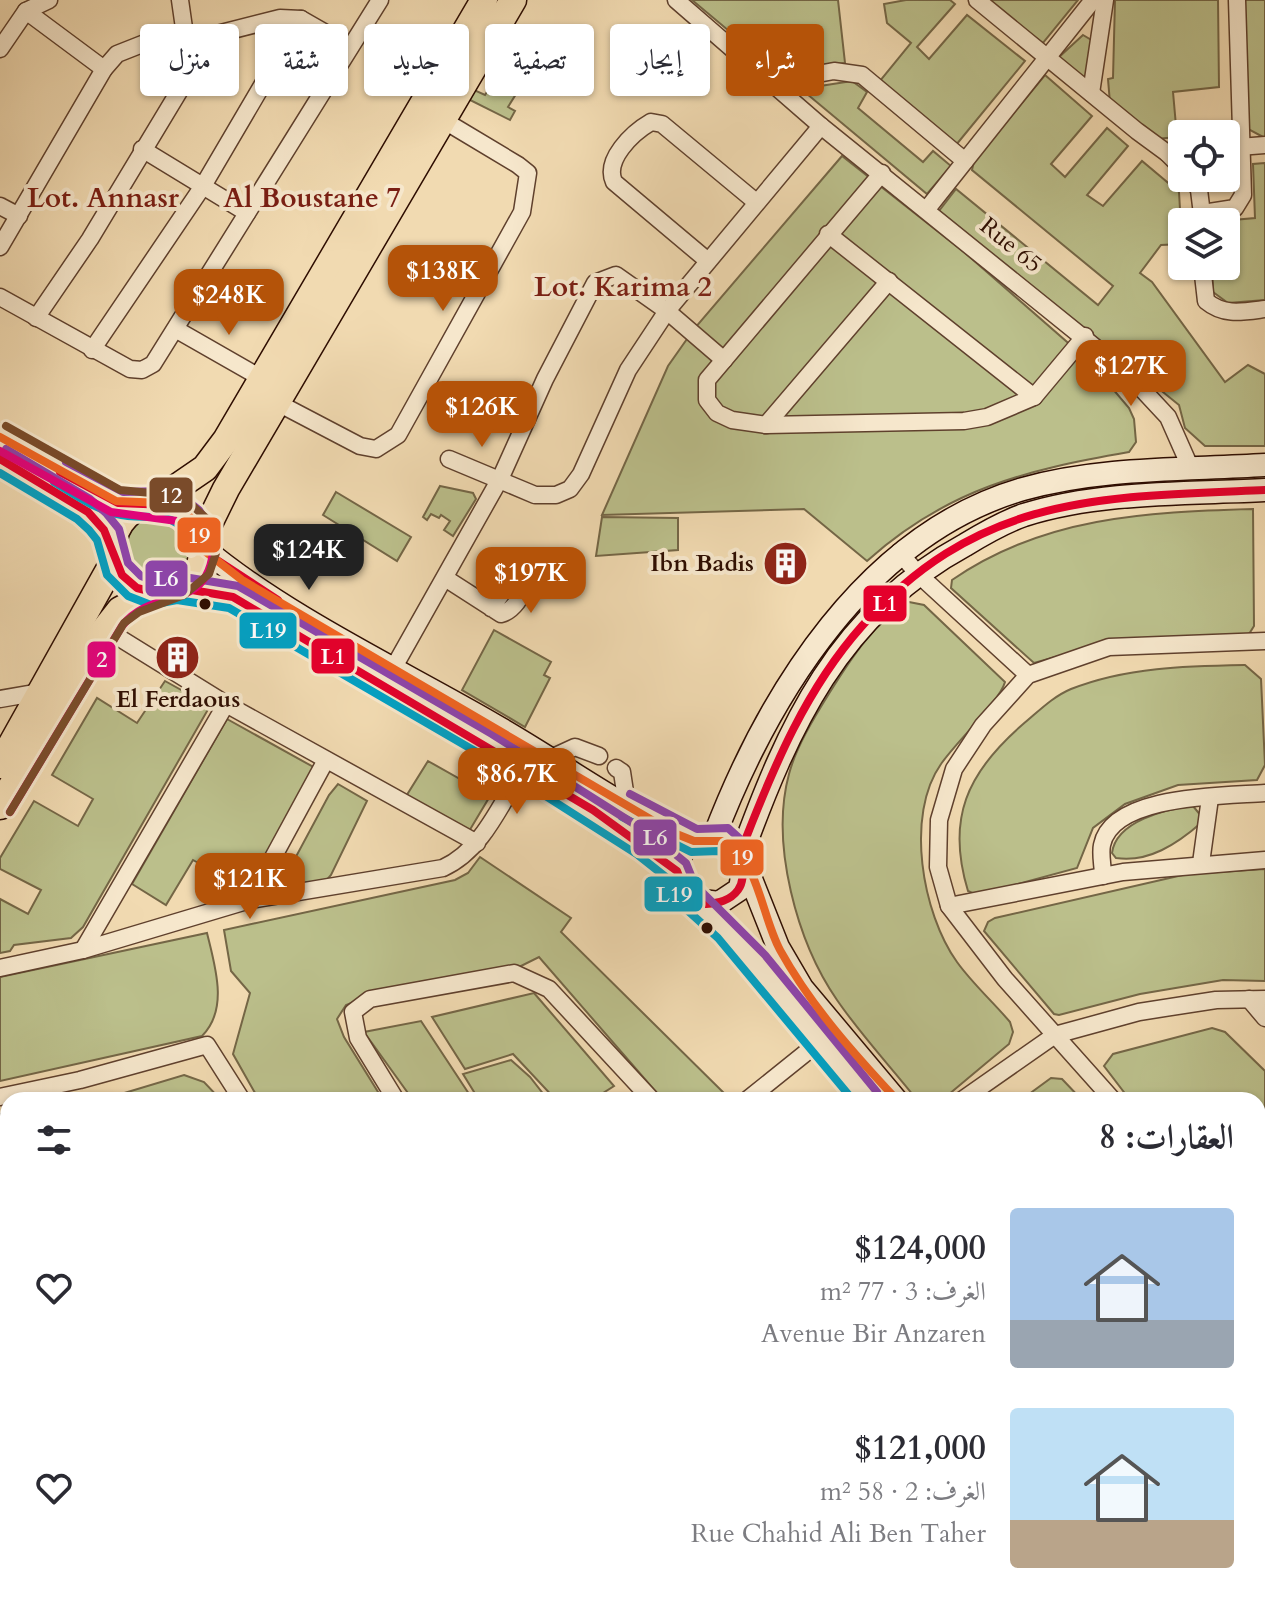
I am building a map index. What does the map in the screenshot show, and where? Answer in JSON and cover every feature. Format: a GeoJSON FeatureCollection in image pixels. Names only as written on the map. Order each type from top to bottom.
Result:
{"type":"FeatureCollection","features":[{"type":"Feature","properties":{"kind":"main road"},"geometry":{"type":"LineString","coordinates":[[0,765],[113,554],[118,526],[205,468],[226,440],[484,0]]}},
{"type":"Feature","properties":{"kind":"main road"},"geometry":{"type":"LineString","coordinates":[[0,806],[67,689],[120,610],[165,591],[198,568],[202,543],[276,402],[513,0]]}},
{"type":"Feature","properties":{"kind":"main road"},"geometry":{"type":"LineString","coordinates":[[0,437],[95,493],[128,505],[166,503],[187,514],[202,543],[242,580],[627,805],[704,839],[731,843],[743,860],[778,947],[802,988],[889,1092]]}},
{"type":"Feature","properties":{"kind":"main road"},"geometry":{"type":"LineString","coordinates":[[0,459],[84,509],[108,534],[113,554],[128,582],[165,591],[233,597],[524,767],[593,810],[677,871]]}},
{"type":"Feature","properties":{"kind":"main road"},"geometry":{"type":"LineString","coordinates":[[861,1092],[818,1043],[756,963],[679,882],[679,859],[704,839],[803,668],[837,619],[899,552],[980,503],[1024,489],[1106,474],[1265,465]]}},
{"type":"Feature","properties":{"kind":"main road"},"geometry":{"type":"LineString","coordinates":[[694,900],[706,904],[731,898],[744,877],[743,860],[773,769],[803,707],[861,625],[918,574],[950,553],[1024,515],[1137,497],[1265,490]]}},
{"type":"Feature","properties":{"kind":"street"},"geometry":{"type":"LineString","coordinates":[[0,49],[26,11],[49,0]]}},
{"type":"Feature","properties":{"kind":"street"},"geometry":{"type":"LineString","coordinates":[[180,0],[183,24]]}},
{"type":"Feature","properties":{"kind":"street"},"geometry":{"type":"LineString","coordinates":[[0,297],[130,369],[142,370],[153,364],[380,0]]}},
{"type":"Feature","properties":{"kind":"street","name":"Rue 65"},"geometry":{"type":"LineString","coordinates":[[676,0],[726,42]]}},
{"type":"Feature","properties":{"kind":"street"},"geometry":{"type":"LineString","coordinates":[[977,0],[1091,93],[1168,147]]}},
{"type":"Feature","properties":{"kind":"street"},"geometry":{"type":"LineString","coordinates":[[927,209],[1093,0]]}},
{"type":"Feature","properties":{"kind":"street"},"geometry":{"type":"LineString","coordinates":[[1091,93],[1105,0]]}},
{"type":"Feature","properties":{"kind":"street"},"geometry":{"type":"LineString","coordinates":[[1235,120],[1237,0]]}},
{"type":"Feature","properties":{"kind":"street"},"geometry":{"type":"LineString","coordinates":[[26,11],[104,69]]}},
{"type":"Feature","properties":{"kind":"street"},"geometry":{"type":"LineString","coordinates":[[239,28],[280,18],[301,19],[350,47]]}},
{"type":"Feature","properties":{"kind":"street"},"geometry":{"type":"LineString","coordinates":[[92,350],[203,186],[301,19]]}},
{"type":"Feature","properties":{"kind":"street"},"geometry":{"type":"LineString","coordinates":[[0,247],[104,69],[117,54],[140,45]]}},
{"type":"Feature","properties":{"kind":"street"},"geometry":{"type":"LineString","coordinates":[[824,73],[862,75],[965,161]]}},
{"type":"Feature","properties":{"kind":"street"},"geometry":{"type":"LineString","coordinates":[[36,318],[90,239],[175,96]]}},
{"type":"Feature","properties":{"kind":"street","name":"Rue 65"},"geometry":{"type":"LineString","coordinates":[[789,96],[821,126],[1085,336],[1127,373],[1168,417],[1191,469]]}},
{"type":"Feature","properties":{"kind":"street"},"geometry":{"type":"LineString","coordinates":[[276,402],[360,446],[376,449],[398,435],[522,212],[528,185],[528,173],[518,165],[443,120]]}},
{"type":"Feature","properties":{"kind":"street"},"geometry":{"type":"LineString","coordinates":[[708,261],[614,182],[610,172],[613,160],[640,128],[651,122],[662,124],[756,202]]}},
{"type":"Feature","properties":{"kind":"street"},"geometry":{"type":"LineString","coordinates":[[449,459],[501,477],[535,495],[556,495],[570,489],[581,474],[628,370],[667,311],[821,126]]}},
{"type":"Feature","properties":{"kind":"street"},"geometry":{"type":"LineString","coordinates":[[1240,147],[1265,145]]}},
{"type":"Feature","properties":{"kind":"street"},"geometry":{"type":"LineString","coordinates":[[142,149],[247,213]]}},
{"type":"Feature","properties":{"kind":"street"},"geometry":{"type":"LineString","coordinates":[[882,173],[707,380],[707,400],[717,413],[732,420],[766,425],[964,421],[987,417],[1034,397],[1085,336]]}},
{"type":"Feature","properties":{"kind":"street"},"geometry":{"type":"LineString","coordinates":[[1233,208],[1241,203],[1240,192]]}},
{"type":"Feature","properties":{"kind":"street"},"geometry":{"type":"LineString","coordinates":[[0,206],[19,216]]}},
{"type":"Feature","properties":{"kind":"street"},"geometry":{"type":"LineString","coordinates":[[828,234],[1034,397]]}},
{"type":"Feature","properties":{"kind":"street"},"geometry":{"type":"LineString","coordinates":[[394,667],[501,477],[545,379],[595,283],[616,275],[667,311],[724,360]]}},
{"type":"Feature","properties":{"kind":"street"},"geometry":{"type":"LineString","coordinates":[[1204,280],[1206,301],[1215,309],[1225,313],[1265,309]]}},
{"type":"Feature","properties":{"kind":"street"},"geometry":{"type":"LineString","coordinates":[[766,425],[889,281]]}},
{"type":"Feature","properties":{"kind":"street"},"geometry":{"type":"LineString","coordinates":[[177,330],[261,378]]}},
{"type":"Feature","properties":{"kind":"street"},"geometry":{"type":"LineString","coordinates":[[899,552],[918,574],[1028,675]]}},
{"type":"Feature","properties":{"kind":"street"},"geometry":{"type":"LineString","coordinates":[[445,578],[491,608]]}},
{"type":"Feature","properties":{"kind":"street"},"geometry":{"type":"LineString","coordinates":[[105,629],[226,704],[477,843]]}},
{"type":"Feature","properties":{"kind":"street"},"geometry":{"type":"LineString","coordinates":[[1106,1092],[1005,979],[949,906],[938,867],[939,820],[954,769],[983,725],[1028,675],[1109,647],[1265,641]]}},
{"type":"Feature","properties":{"kind":"street"},"geometry":{"type":"LineString","coordinates":[[0,699],[67,689]]}},
{"type":"Feature","properties":{"kind":"street"},"geometry":{"type":"LineString","coordinates":[[83,950],[226,704]]}},
{"type":"Feature","properties":{"kind":"street"},"geometry":{"type":"LineString","coordinates":[[549,759],[575,747],[599,756]]}},
{"type":"Feature","properties":{"kind":"street"},"geometry":{"type":"LineString","coordinates":[[250,900],[326,760]]}},
{"type":"Feature","properties":{"kind":"street"},"geometry":{"type":"LineString","coordinates":[[0,968],[83,950],[250,900],[421,874],[461,859],[477,843],[524,767]]}},
{"type":"Feature","properties":{"kind":"street"},"geometry":{"type":"LineString","coordinates":[[616,768],[624,779],[627,805]]}},
{"type":"Feature","properties":{"kind":"street"},"geometry":{"type":"LineString","coordinates":[[1103,876],[1102,845],[1107,833],[1123,818],[1141,808],[1169,801],[1265,793]]}},
{"type":"Feature","properties":{"kind":"street"},"geometry":{"type":"LineString","coordinates":[[1201,863],[1210,798]]}},
{"type":"Feature","properties":{"kind":"street"},"geometry":{"type":"LineString","coordinates":[[949,906],[1103,876],[1201,863],[1265,860]]}},
{"type":"Feature","properties":{"kind":"street"},"geometry":{"type":"LineString","coordinates":[[391,1092],[358,1038],[353,1012],[370,999],[514,973],[549,989],[645,1092]]}},
{"type":"Feature","properties":{"kind":"street"},"geometry":{"type":"LineString","coordinates":[[973,1092],[1055,1035],[1139,1012],[1257,999],[1265,1018]]}},
{"type":"Feature","properties":{"kind":"street"},"geometry":{"type":"LineString","coordinates":[[757,1092],[818,1043]]}},
{"type":"Feature","properties":{"kind":"street"},"geometry":{"type":"LineString","coordinates":[[24,1092],[207,1045],[237,1092]]}},
{"type":"Feature","properties":{"kind":"green space"},"geometry":{"type":"Polygon","coordinates":[[[692,0],[838,0],[845,63],[824,66],[824,24],[726,24],[726,28],[692,0]]]}},
{"type":"Feature","properties":{"kind":"green space"},"geometry":{"type":"Polygon","coordinates":[[[906,0],[950,0],[955,4],[917,47],[929,59],[967,15],[1025,61],[956,145],[879,82],[911,43],[887,23],[884,4],[906,0]]]}},
{"type":"Feature","properties":{"kind":"green space"},"geometry":{"type":"Polygon","coordinates":[[[985,0],[1078,0],[1043,43],[985,0]]]}},
{"type":"Feature","properties":{"kind":"green space"},"geometry":{"type":"Polygon","coordinates":[[[1115,0],[1218,0],[1219,87],[1173,92],[1175,120],[1168,120],[1168,138],[1156,139],[1110,103],[1108,79],[1113,78],[1115,0]]]}},
{"type":"Feature","properties":{"kind":"green space"},"geometry":{"type":"Polygon","coordinates":[[[1243,0],[1265,0],[1265,138],[1248,129],[1243,0]]]}},
{"type":"Feature","properties":{"kind":"green space"},"geometry":{"type":"Polygon","coordinates":[[[1083,35],[1093,41],[1087,83],[1058,58],[1083,35]]]}},
{"type":"Feature","properties":{"kind":"green space"},"geometry":{"type":"Polygon","coordinates":[[[1045,75],[1092,116],[1051,164],[1065,177],[1107,128],[1128,146],[1087,195],[1103,206],[1142,161],[1168,183],[1168,192],[1179,192],[1180,208],[1168,208],[1168,245],[1161,245],[1140,273],[1152,282],[1225,382],[1248,365],[1265,374],[1265,446],[1205,446],[1185,428],[1179,405],[939,211],[956,189],[1098,305],[1113,286],[972,170],[974,161],[1045,75]]]}},
{"type":"Feature","properties":{"kind":"green space"},"geometry":{"type":"Polygon","coordinates":[[[852,81],[867,92],[858,108],[923,162],[933,151],[951,166],[927,194],[809,96],[824,96],[824,85],[852,81]]]}},
{"type":"Feature","properties":{"kind":"green space"},"geometry":{"type":"Polygon","coordinates":[[[472,89],[485,96],[515,96],[508,107],[515,111],[510,120],[468,99],[472,89]]]}},
{"type":"Feature","properties":{"kind":"green space"},"geometry":{"type":"Polygon","coordinates":[[[842,156],[964,252],[1090,362],[1129,408],[1134,419],[1136,442],[1129,452],[1056,466],[989,486],[927,516],[867,561],[804,509],[602,515],[668,366],[694,329],[842,156]]]}},
{"type":"Feature","properties":{"kind":"green space"},"geometry":{"type":"Polygon","coordinates":[[[1265,163],[1265,300],[1228,303],[1213,292],[1213,280],[1240,280],[1240,219],[1255,218],[1253,164],[1265,163]]]}},
{"type":"Feature","properties":{"kind":"green space"},"geometry":{"type":"Polygon","coordinates":[[[440,486],[473,493],[476,499],[453,536],[444,530],[450,521],[441,515],[439,518],[431,514],[427,520],[423,517],[440,486]]]}},
{"type":"Feature","properties":{"kind":"green space"},"geometry":{"type":"Polygon","coordinates":[[[336,492],[411,537],[397,561],[323,515],[336,492]]]}},
{"type":"Feature","properties":{"kind":"green space"},"geometry":{"type":"Polygon","coordinates":[[[1253,509],[1254,626],[1249,634],[1112,641],[1034,663],[951,588],[952,580],[987,559],[1059,531],[1135,516],[1253,509]]]}},
{"type":"Feature","properties":{"kind":"green space"},"geometry":{"type":"Polygon","coordinates":[[[158,511],[172,514],[184,522],[192,534],[195,548],[192,562],[184,574],[172,582],[158,585],[144,582],[132,574],[124,562],[121,548],[124,534],[132,522],[144,514],[158,511]]]}},
{"type":"Feature","properties":{"kind":"green space"},"geometry":{"type":"Polygon","coordinates":[[[602,517],[678,518],[678,550],[596,556],[602,517]]]}},
{"type":"Feature","properties":{"kind":"green space"},"geometry":{"type":"Polygon","coordinates":[[[909,602],[924,605],[1005,682],[995,700],[941,764],[930,785],[923,810],[922,864],[935,918],[957,962],[1010,1022],[1013,1032],[1009,1044],[952,1092],[910,1092],[837,1000],[810,950],[799,921],[785,861],[784,801],[796,753],[846,667],[864,642],[909,602]]]}},
{"type":"Feature","properties":{"kind":"green space"},"geometry":{"type":"Polygon","coordinates":[[[494,630],[551,662],[544,675],[550,678],[525,727],[462,690],[494,630]]]}},
{"type":"Feature","properties":{"kind":"green space"},"geometry":{"type":"Polygon","coordinates":[[[1245,665],[1261,679],[1265,765],[1257,780],[1178,785],[1125,804],[1093,828],[1077,868],[977,895],[968,891],[959,841],[966,799],[987,761],[1045,705],[1071,689],[1113,676],[1179,667],[1245,665]]]}},
{"type":"Feature","properties":{"kind":"green space"},"geometry":{"type":"Polygon","coordinates":[[[165,681],[210,706],[83,927],[71,938],[14,945],[10,951],[0,953],[0,899],[28,914],[41,890],[0,869],[0,858],[34,801],[78,826],[93,799],[52,775],[97,698],[137,723],[165,681]]]}},
{"type":"Feature","properties":{"kind":"green space"},"geometry":{"type":"Polygon","coordinates":[[[227,719],[317,769],[248,891],[193,860],[166,905],[132,884],[227,719]]]}},
{"type":"Feature","properties":{"kind":"green space"},"geometry":{"type":"Polygon","coordinates":[[[428,761],[490,796],[468,833],[405,798],[428,761]]]}},
{"type":"Feature","properties":{"kind":"green space"},"geometry":{"type":"Polygon","coordinates":[[[338,784],[367,801],[331,875],[325,882],[277,892],[329,795],[338,784]]]}},
{"type":"Feature","properties":{"kind":"green space"},"geometry":{"type":"Polygon","coordinates":[[[1193,806],[1202,817],[1201,823],[1172,845],[1139,858],[1116,858],[1112,853],[1116,842],[1132,825],[1157,814],[1193,806]]]}},
{"type":"Feature","properties":{"kind":"green space"},"geometry":{"type":"Polygon","coordinates":[[[480,857],[571,918],[561,932],[723,1092],[656,1092],[539,957],[515,969],[364,998],[346,1005],[337,1019],[344,1037],[378,1092],[254,1092],[233,1054],[250,993],[231,971],[224,930],[455,880],[468,873],[480,857]]]}},
{"type":"Feature","properties":{"kind":"green space"},"geometry":{"type":"Polygon","coordinates":[[[1265,869],[1265,981],[1223,980],[1140,994],[1059,1015],[1054,1014],[984,931],[988,922],[995,918],[1187,874],[1265,869]]]}},
{"type":"Feature","properties":{"kind":"green space"},"geometry":{"type":"Polygon","coordinates":[[[207,933],[216,973],[218,1000],[210,1025],[202,1036],[0,1081],[0,977],[207,933]]]}},
{"type":"Feature","properties":{"kind":"green space"},"geometry":{"type":"Polygon","coordinates":[[[534,993],[614,1086],[605,1092],[549,1092],[513,1054],[465,1069],[432,1017],[534,993]]]}},
{"type":"Feature","properties":{"kind":"green space"},"geometry":{"type":"Polygon","coordinates":[[[421,1021],[468,1092],[407,1092],[364,1032],[421,1021]]]}},
{"type":"Feature","properties":{"kind":"green space"},"geometry":{"type":"Polygon","coordinates":[[[1212,1028],[1225,1032],[1265,1071],[1265,1092],[1124,1092],[1104,1066],[1113,1054],[1212,1028]]]}},
{"type":"Feature","properties":{"kind":"green space"},"geometry":{"type":"Polygon","coordinates":[[[511,1060],[542,1092],[474,1092],[463,1074],[511,1060]]]}},
{"type":"Feature","properties":{"kind":"green space"},"geometry":{"type":"Polygon","coordinates":[[[184,1075],[204,1082],[213,1092],[128,1092],[184,1075]]]}},
{"type":"Feature","properties":{"kind":"green space"},"geometry":{"type":"Polygon","coordinates":[[[1051,1078],[1062,1079],[1074,1092],[1032,1092],[1051,1078]]]}},
{"type":"Feature","properties":{"kind":"transit line","name":"12"},"geometry":{"type":"LineString","coordinates":[[6,426],[120,490],[182,496],[207,519],[216,553],[209,574],[184,595],[139,612],[124,623],[10,812]]}},
{"type":"Feature","properties":{"kind":"transit line","name":"19"},"geometry":{"type":"LineString","coordinates":[[0,437],[116,501],[162,503],[184,511],[193,520],[206,552],[242,580],[674,833],[694,841],[728,841],[747,864],[774,937],[792,971],[834,1029],[890,1092]]}},
{"type":"Feature","properties":{"kind":"transit line","name":"L6"},"geometry":{"type":"LineString","coordinates":[[6,449],[90,499],[106,513],[119,529],[128,563],[141,576],[154,581],[178,576],[238,586],[492,734],[653,836],[686,863],[695,885],[765,955],[877,1092]]}},
{"type":"Feature","properties":{"kind":"transit line","name":"2"},"geometry":{"type":"LineString","coordinates":[[0,451],[111,512],[177,521],[187,533],[191,551]]}},
{"type":"Feature","properties":{"kind":"transit line","name":"L1"},"geometry":{"type":"LineString","coordinates":[[0,459],[88,512],[104,530],[122,575],[137,588],[153,592],[186,589],[233,597],[593,810],[677,871],[685,892],[706,904],[728,899],[741,885],[742,849],[755,814],[793,729],[824,676],[862,626],[906,583],[951,550],[998,527],[1046,511],[1097,501],[1265,490]]}},
{"type":"Feature","properties":{"kind":"transit line","name":"L6"},"geometry":{"type":"LineString","coordinates":[[66,462],[123,492],[164,491],[183,497],[199,510],[213,533]]}},
{"type":"Feature","properties":{"kind":"transit line","name":"L1"},"geometry":{"type":"LineString","coordinates":[[60,472],[118,503],[168,505],[181,510],[192,520],[203,546],[214,558],[278,600]]}},
{"type":"Feature","properties":{"kind":"transit line","name":"L19"},"geometry":{"type":"LineString","coordinates":[[0,473],[77,519],[89,530],[97,540],[107,575],[128,596],[151,605],[177,600],[229,608],[480,754],[638,855],[667,878],[676,900],[718,938],[846,1092]]}},
{"type":"Feature","properties":{"kind":"transit line","name":"L19"},"geometry":{"type":"LineString","coordinates":[[54,482],[108,511],[127,516],[159,517],[177,523],[191,543]]}},
{"type":"Feature","properties":{"kind":"transit line","name":"2"},"geometry":{"type":"LineString","coordinates":[[10,812],[122,626],[136,613],[180,596],[204,579],[211,563],[214,538]]}},
{"type":"Feature","properties":{"kind":"transit line","name":"L6"},"geometry":{"type":"LineString","coordinates":[[630,794],[697,829],[728,828],[749,847]]}},
{"type":"Feature","properties":{"kind":"transit line","name":"L19"},"geometry":{"type":"LineString","coordinates":[[622,817],[691,852],[719,851],[733,865]]}},
{"type":"Feature","properties":{"kind":"place","name":"Ibn Badis"},"geometry":{"type":"Point","coordinates":[785,563]}},
{"type":"Feature","properties":{"kind":"place","name":"El Ferdaous"},"geometry":{"type":"Point","coordinates":[178,657]}},
{"type":"Feature","properties":{"kind":"district","name":"Lot. Annasr"},"geometry":{"type":"Point","coordinates":[103,198]}},
{"type":"Feature","properties":{"kind":"district","name":"Al Boustane 7"},"geometry":{"type":"Point","coordinates":[312,198]}},
{"type":"Feature","properties":{"kind":"district","name":"Lot. Karima 2"},"geometry":{"type":"Point","coordinates":[623,287]}}]}
